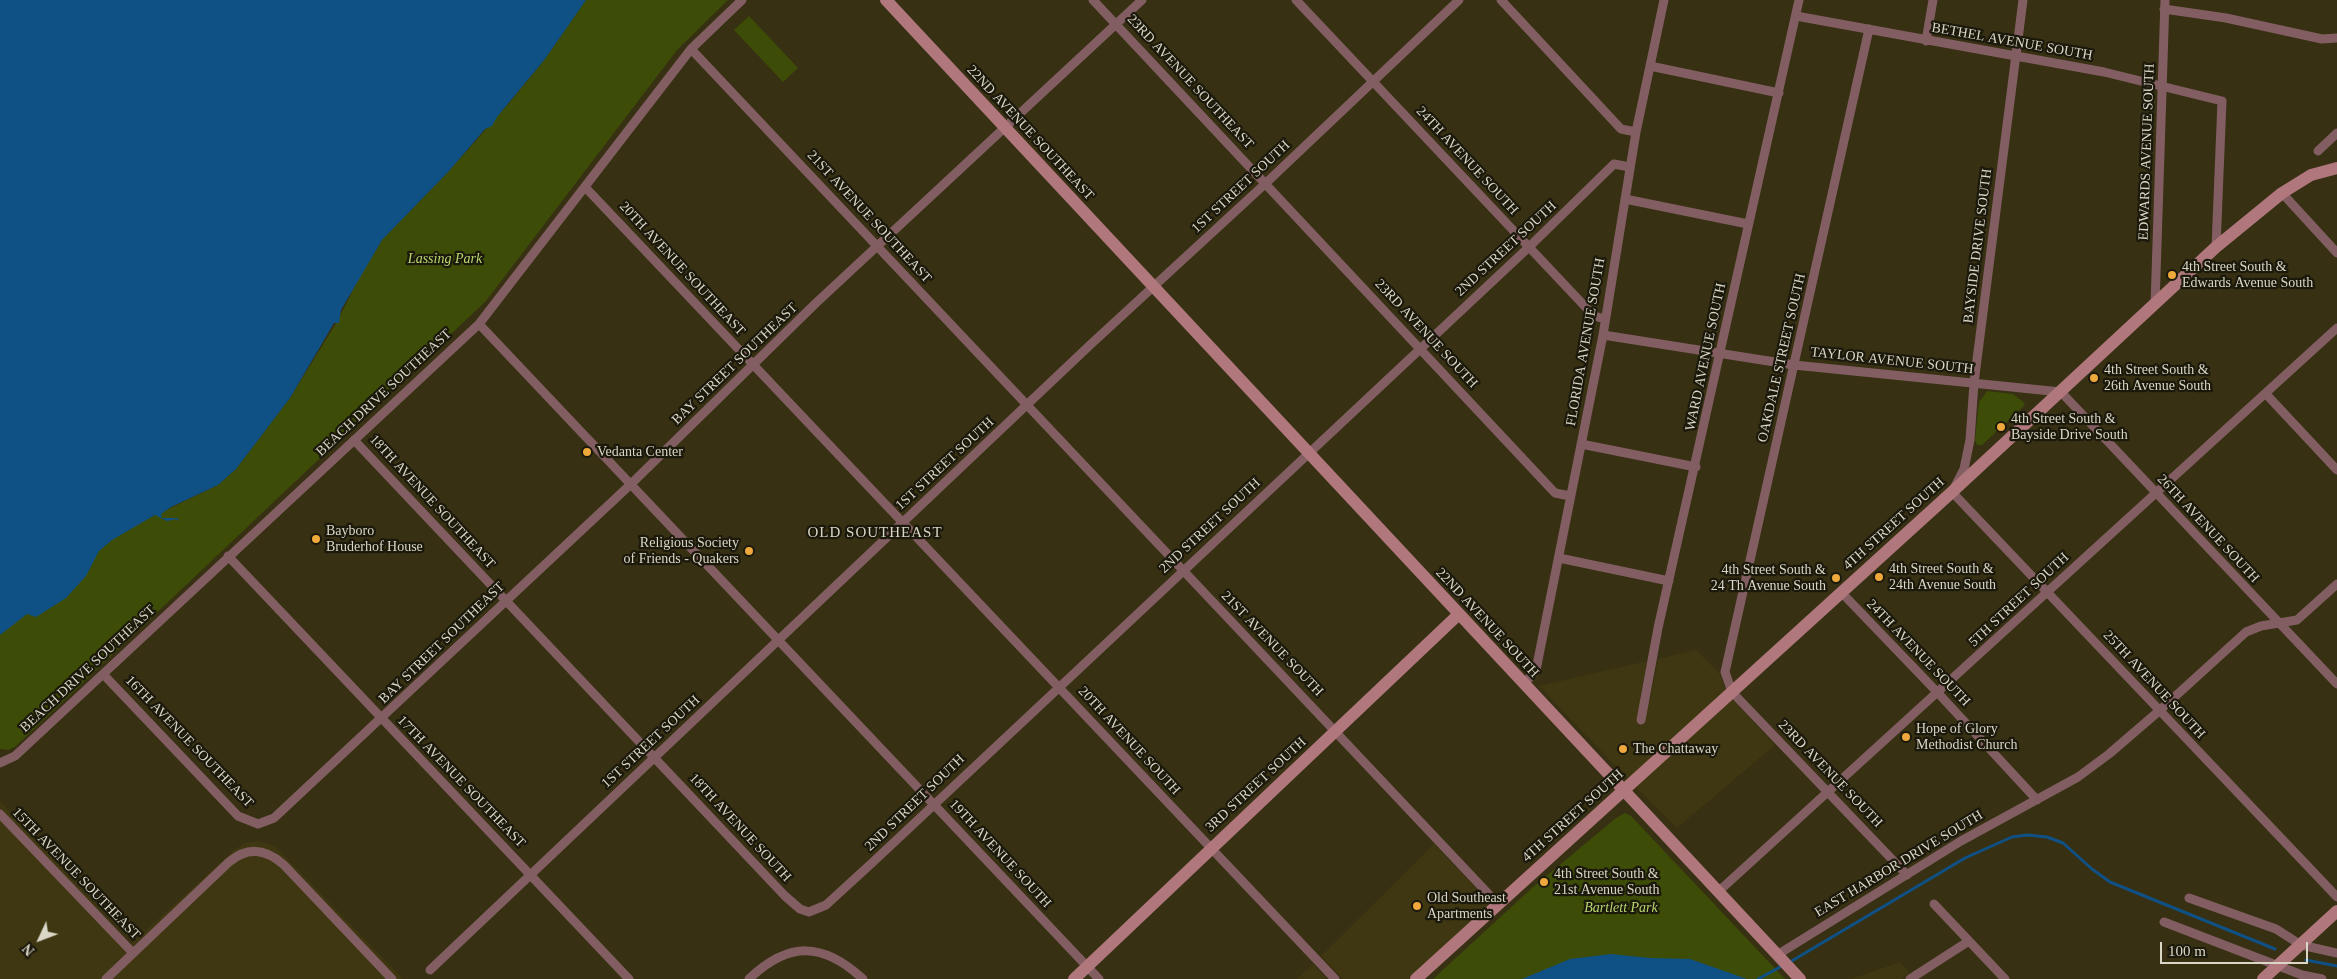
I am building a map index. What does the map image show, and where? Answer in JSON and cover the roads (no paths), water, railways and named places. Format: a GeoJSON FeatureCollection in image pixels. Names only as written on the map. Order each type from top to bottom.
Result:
{"type":"FeatureCollection","features":[{"type":"Feature","properties":{"kind":"street","name":"BEACH DRIVE SOUTHEAST"},"geometry":{"type":"LineString","coordinates":[[0,763],[15,756],[479,324],[691,49],[742,0]]}},
{"type":"Feature","properties":{"kind":"street","name":"22ND AVENUE SOUTHEAST"},"geometry":{"type":"LineString","coordinates":[[886,0],[1152,286]]}},
{"type":"Feature","properties":{"kind":"street","name":"23RD AVENUE SOUTHEAST"},"geometry":{"type":"LineString","coordinates":[[1093,0],[1266,183]]}},
{"type":"Feature","properties":{"kind":"street","name":"BAY STREET SOUTHEAST"},"geometry":{"type":"LineString","coordinates":[[258,824],[274,818],[382,719],[755,366],[816,303],[879,247],[1142,0]]}},
{"type":"Feature","properties":{"kind":"street","name":"24TH AVENUE SOUTH"},"geometry":{"type":"LineString","coordinates":[[1296,0],[1594,316],[1605,319]]}},
{"type":"Feature","properties":{"kind":"street","name":"1ST STREET SOUTH"},"geometry":{"type":"LineString","coordinates":[[430,970],[1152,286],[1266,183],[1459,0]]}},
{"type":"Feature","properties":{"kind":"street"},"geometry":{"type":"LineString","coordinates":[[1501,0],[1621,129],[1636,132]]}},
{"type":"Feature","properties":{"kind":"street","name":"FLORIDA AVENUE SOUTH"},"geometry":{"type":"LineString","coordinates":[[1524,684],[1536,670],[1559,558],[1603,335],[1636,132],[1664,0]]}},
{"type":"Feature","properties":{"kind":"street","name":"WARD AVENUE SOUTH"},"geometry":{"type":"LineString","coordinates":[[1641,720],[1669,581],[1799,0]]}},
{"type":"Feature","properties":{"kind":"street"},"geometry":{"type":"LineString","coordinates":[[1926,41],[1933,0]]}},
{"type":"Feature","properties":{"kind":"street","name":"BAYSIDE DRIVE SOUTH"},"geometry":{"type":"LineString","coordinates":[[1952,492],[1964,469],[1970,440],[1974,383],[2023,0]]}},
{"type":"Feature","properties":{"kind":"street"},"geometry":{"type":"LineString","coordinates":[[2164,5],[2322,39],[2337,38]]}},
{"type":"Feature","properties":{"kind":"street","name":"EDWARDS AVENUE SOUTH"},"geometry":{"type":"LineString","coordinates":[[2155,305],[2164,5]]}},
{"type":"Feature","properties":{"kind":"street","name":"BETHEL AVENUE SOUTH"},"geometry":{"type":"LineString","coordinates":[[1796,16],[2163,85],[2222,101],[2216,247]]}},
{"type":"Feature","properties":{"kind":"street","name":"OAKDALE STREET SOUTH"},"geometry":{"type":"LineString","coordinates":[[1732,692],[1726,672],[1869,29]]}},
{"type":"Feature","properties":{"kind":"street","name":"21ST AVENUE SOUTHEAST"},"geometry":{"type":"LineString","coordinates":[[691,49],[1027,404]]}},
{"type":"Feature","properties":{"kind":"street"},"geometry":{"type":"LineString","coordinates":[[1650,66],[1779,93]]}},
{"type":"Feature","properties":{"kind":"street"},"geometry":{"type":"LineString","coordinates":[[2318,151],[2337,133]]}},
{"type":"Feature","properties":{"kind":"street","name":"2ND STREET SOUTH"},"geometry":{"type":"LineString","coordinates":[[809,912],[826,905],[1529,247],[1614,164],[1630,167]]}},
{"type":"Feature","properties":{"kind":"street","name":"4TH STREET SOUTH"},"geometry":{"type":"LineString","coordinates":[[1416,979],[1497,903],[1624,791],[1952,492],[2216,247],[2282,193],[2311,175],[2337,168]]}},
{"type":"Feature","properties":{"kind":"street","name":"23RD AVENUE SOUTH"},"geometry":{"type":"LineString","coordinates":[[1266,183],[1555,493],[1570,496]]}},
{"type":"Feature","properties":{"kind":"street","name":"20TH AVENUE SOUTHEAST"},"geometry":{"type":"LineString","coordinates":[[586,187],[904,522]]}},
{"type":"Feature","properties":{"kind":"street"},"geometry":{"type":"LineString","coordinates":[[2282,193],[2337,253]]}},
{"type":"Feature","properties":{"kind":"street"},"geometry":{"type":"LineString","coordinates":[[1625,199],[1748,224]]}},
{"type":"Feature","properties":{"kind":"street","name":"22ND AVENUE SOUTH"},"geometry":{"type":"LineString","coordinates":[[1152,286],[1800,979]]}},
{"type":"Feature","properties":{"kind":"street","name":"19TH AVENUE SOUTH"},"geometry":{"type":"LineString","coordinates":[[479,324],[1099,979]]}},
{"type":"Feature","properties":{"kind":"street","name":"5TH STREET SOUTH"},"geometry":{"type":"LineString","coordinates":[[1719,891],[1829,793],[2337,328]]}},
{"type":"Feature","properties":{"kind":"street","name":"TAYLOR AVENUE SOUTH"},"geometry":{"type":"LineString","coordinates":[[1603,335],[1794,365],[2061,392]]}},
{"type":"Feature","properties":{"kind":"street","name":"26TH AVENUE SOUTH"},"geometry":{"type":"LineString","coordinates":[[2061,392],[2337,684]]}},
{"type":"Feature","properties":{"kind":"street"},"geometry":{"type":"LineString","coordinates":[[2266,394],[2337,470]]}},
{"type":"Feature","properties":{"kind":"street","name":"21ST AVENUE SOUTH"},"geometry":{"type":"LineString","coordinates":[[1027,404],[1497,903]]}},
{"type":"Feature","properties":{"kind":"street","name":"18TH AVENUE SOUTHEAST"},"geometry":{"type":"LineString","coordinates":[[354,440],[655,757]]}},
{"type":"Feature","properties":{"kind":"street"},"geometry":{"type":"LineString","coordinates":[[1581,444],[1696,467]]}},
{"type":"Feature","properties":{"kind":"street","name":"25TH AVENUE SOUTH"},"geometry":{"type":"LineString","coordinates":[[1952,492],[2337,897]]}},
{"type":"Feature","properties":{"kind":"street","name":"20TH AVENUE SOUTH"},"geometry":{"type":"LineString","coordinates":[[904,522],[1335,979]]}},
{"type":"Feature","properties":{"kind":"street","name":"17TH AVENUE SOUTHEAST"},"geometry":{"type":"LineString","coordinates":[[228,556],[629,979]]}},
{"type":"Feature","properties":{"kind":"street"},"geometry":{"type":"LineString","coordinates":[[1559,558],[1669,581]]}},
{"type":"Feature","properties":{"kind":"street","name":"EAST HARBOR DRIVE SOUTH"},"geometry":{"type":"LineString","coordinates":[[1777,955],[1960,841],[2078,777],[2109,754],[2159,711],[2246,632],[2297,620],[2337,584]]}},
{"type":"Feature","properties":{"kind":"street","name":"24TH AVENUE SOUTH"},"geometry":{"type":"LineString","coordinates":[[1841,592],[1938,692],[2036,800]]}},
{"type":"Feature","properties":{"kind":"street","name":"3RD STREET SOUTH"},"geometry":{"type":"LineString","coordinates":[[1074,979],[1458,614]]}},
{"type":"Feature","properties":{"kind":"street","name":"16TH AVENUE SOUTHEAST"},"geometry":{"type":"LineString","coordinates":[[103,674],[238,816],[258,824]]}},
{"type":"Feature","properties":{"kind":"street","name":"23RD AVENUE SOUTH"},"geometry":{"type":"LineString","coordinates":[[1732,692],[1907,875]]}},
{"type":"Feature","properties":{"kind":"street","name":"18TH AVENUE SOUTH"},"geometry":{"type":"LineString","coordinates":[[655,757],[785,896],[800,909],[809,912]]}},
{"type":"Feature","properties":{"kind":"street","name":"15TH AVENUE SOUTHEAST"},"geometry":{"type":"LineString","coordinates":[[0,814],[133,953]]}},
{"type":"Feature","properties":{"kind":"street"},"geometry":{"type":"LineString","coordinates":[[106,979],[236,856],[245,852],[259,851],[268,853],[284,865],[392,979]]}},
{"type":"Feature","properties":{"kind":"street"},"geometry":{"type":"LineString","coordinates":[[2189,898],[2276,929],[2301,944],[2337,953]]}},
{"type":"Feature","properties":{"kind":"street"},"geometry":{"type":"LineString","coordinates":[[1934,904],[2005,979]]}},
{"type":"Feature","properties":{"kind":"street"},"geometry":{"type":"LineString","coordinates":[[2263,979],[2337,911]]}},
{"type":"Feature","properties":{"kind":"street"},"geometry":{"type":"LineString","coordinates":[[2164,922],[2302,975],[2322,979]]}},
{"type":"Feature","properties":{"kind":"street"},"geometry":{"type":"LineString","coordinates":[[1910,979],[1969,941]]}},
{"type":"Feature","properties":{"kind":"street"},"geometry":{"type":"LineString","coordinates":[[750,979],[773,959],[792,952],[818,951],[835,957],[863,979]]}},
{"type":"Feature","properties":{"kind":"water"},"geometry":{"type":"Polygon","coordinates":[[[0,0],[586,0],[545,59],[497,117],[492,126],[485,129],[449,171],[382,240],[341,310],[339,323],[334,323],[290,398],[236,469],[218,485],[171,507],[161,514],[162,518],[178,518],[179,521],[176,519],[167,521],[155,515],[112,540],[99,551],[86,576],[66,598],[36,617],[27,614],[0,635],[0,0]]]}},
{"type":"Feature","properties":{"kind":"water"},"geometry":{"type":"Polygon","coordinates":[[[1611,954],[1650,958],[1690,959],[1747,979],[1522,979],[1570,959],[1611,954]]]}},
{"type":"Feature","properties":{"kind":"waterway"},"geometry":{"type":"LineString","coordinates":[[1790,962],[1965,858],[2012,837],[2027,835],[2047,837],[2063,843],[2110,882],[2275,949]]}},
{"type":"Feature","properties":{"kind":"waterway"},"geometry":{"type":"LineString","coordinates":[[2306,960],[2337,966]]}},
{"type":"Feature","properties":{"kind":"waterway"},"geometry":{"type":"LineString","coordinates":[[1758,979],[1782,966]]}},
{"type":"Feature","properties":{"kind":"place","name":"4th Street South & Edwards Avenue South"},"geometry":{"type":"Point","coordinates":[2172,275]}},
{"type":"Feature","properties":{"kind":"place","name":"4th Street South & 26th Avenue South"},"geometry":{"type":"Point","coordinates":[2094,378]}},
{"type":"Feature","properties":{"kind":"place","name":"4th Street South & Bayside Drive South"},"geometry":{"type":"Point","coordinates":[2001,427]}},
{"type":"Feature","properties":{"kind":"place","name":"Vedanta Center"},"geometry":{"type":"Point","coordinates":[587,452]}},
{"type":"Feature","properties":{"kind":"place","name":"Bayboro Bruderhof House"},"geometry":{"type":"Point","coordinates":[316,539]}},
{"type":"Feature","properties":{"kind":"place","name":"Religious Society of Friends - Quakers"},"geometry":{"type":"Point","coordinates":[749,551]}},
{"type":"Feature","properties":{"kind":"place","name":"4th Street South & 24th Avenue South"},"geometry":{"type":"Point","coordinates":[1879,577]}},
{"type":"Feature","properties":{"kind":"place","name":"4th Street South & 24 Th Avenue South"},"geometry":{"type":"Point","coordinates":[1836,578]}},
{"type":"Feature","properties":{"kind":"place","name":"Hope of Glory Methodist Church"},"geometry":{"type":"Point","coordinates":[1906,737]}},
{"type":"Feature","properties":{"kind":"place","name":"The Chattaway"},"geometry":{"type":"Point","coordinates":[1623,749]}},
{"type":"Feature","properties":{"kind":"place","name":"4th Street South & 21st Avenue South"},"geometry":{"type":"Point","coordinates":[1544,882]}},
{"type":"Feature","properties":{"kind":"place","name":"Old Southeast Apartments"},"geometry":{"type":"Point","coordinates":[1417,906]}},
{"type":"Feature","properties":{"kind":"district","name":"OLD SOUTHEAST"},"geometry":{"type":"Point","coordinates":[875,533]}},
{"type":"Feature","properties":{"kind":"park label","name":"Lassing Park"},"geometry":{"type":"Point","coordinates":[445,259]}},
{"type":"Feature","properties":{"kind":"park label","name":"Bartlett Park"},"geometry":{"type":"Point","coordinates":[1621,908]}}]}
